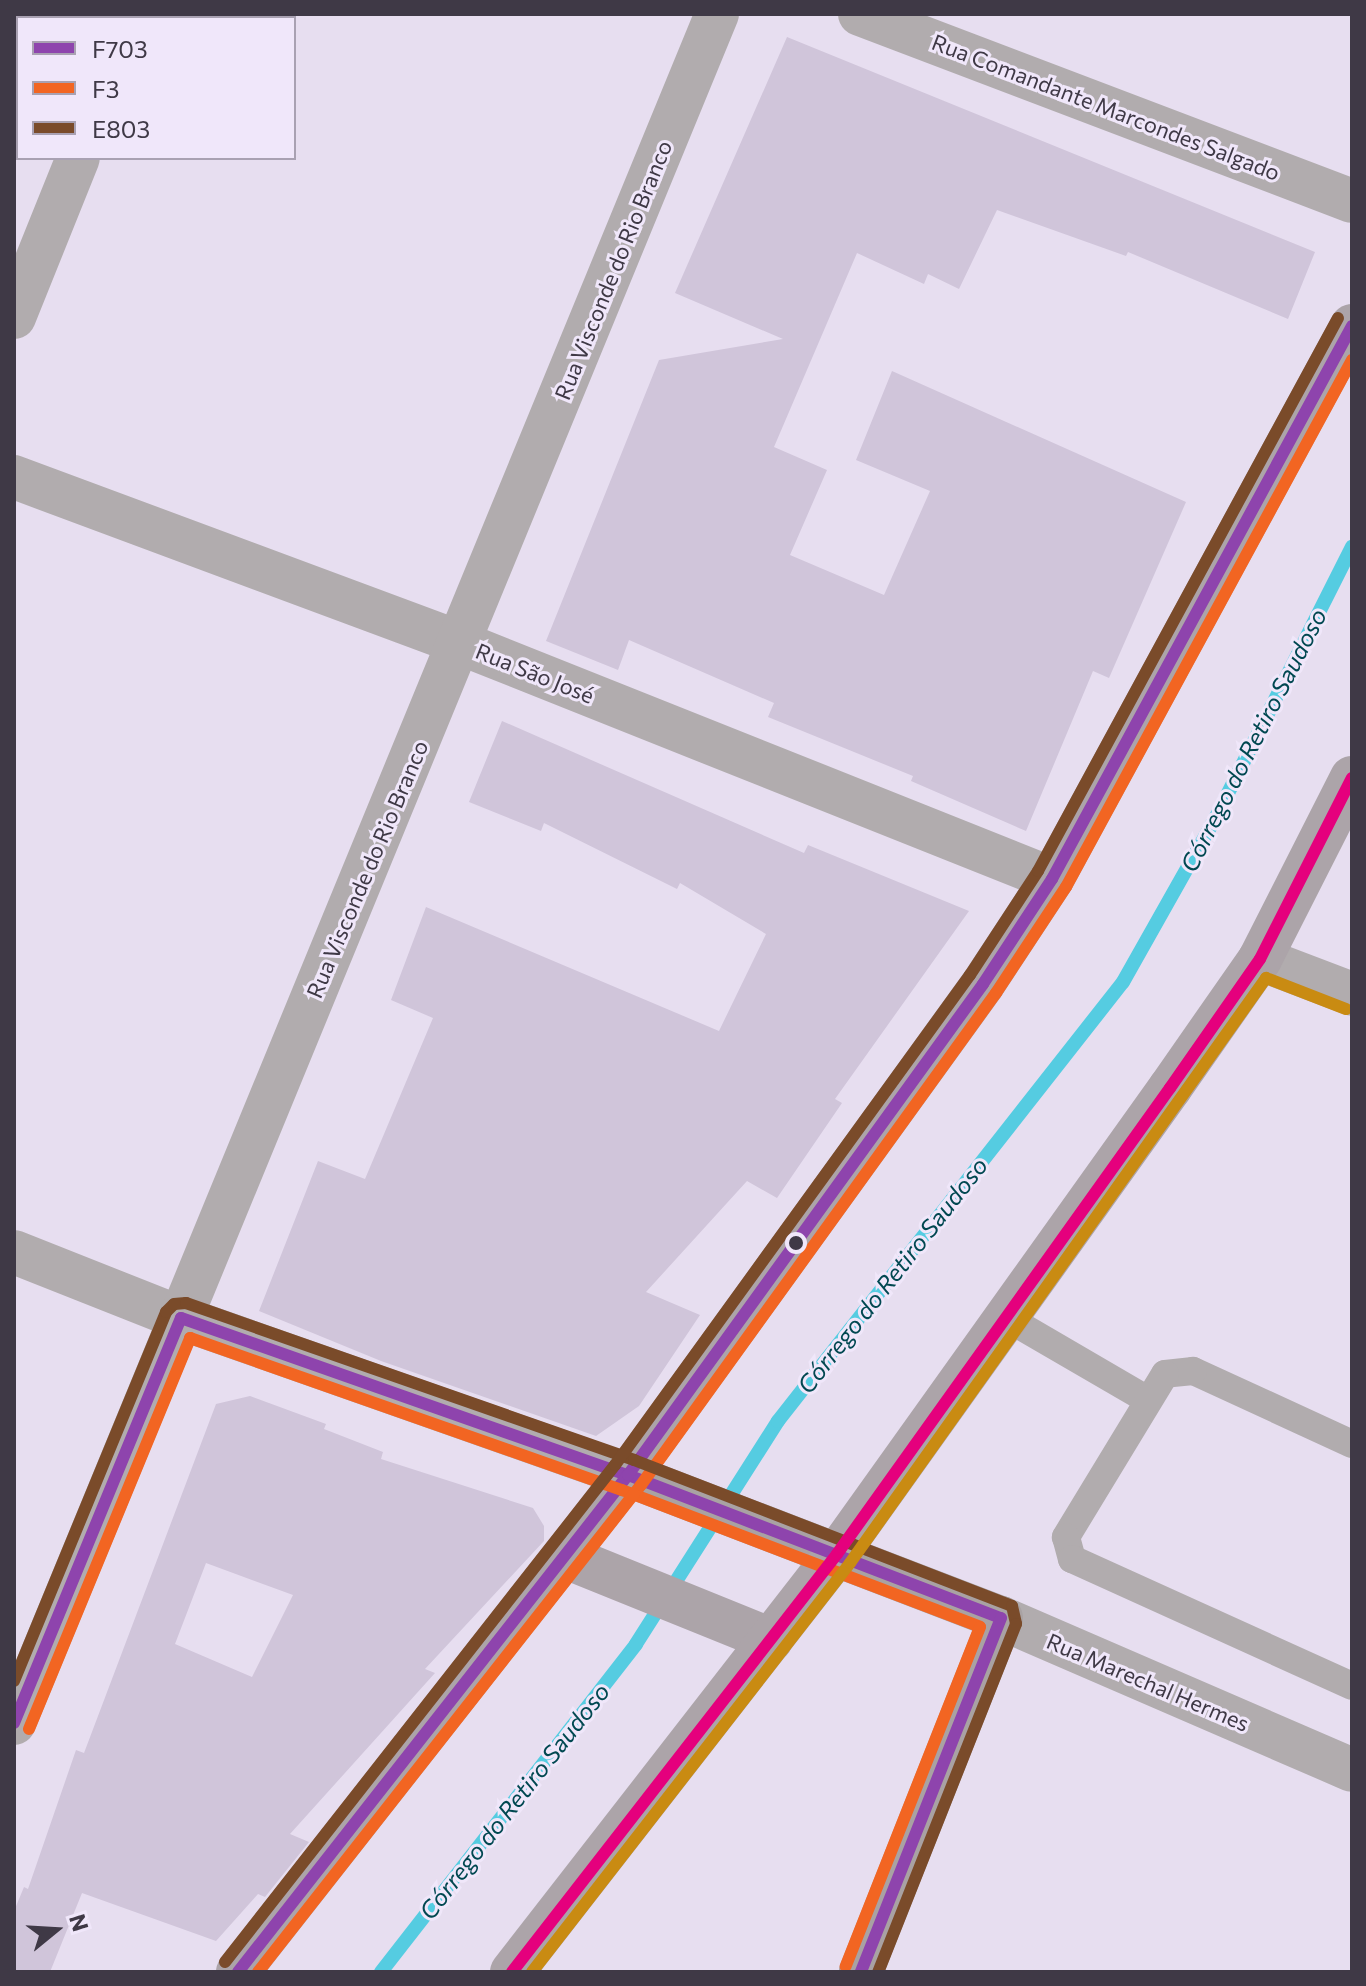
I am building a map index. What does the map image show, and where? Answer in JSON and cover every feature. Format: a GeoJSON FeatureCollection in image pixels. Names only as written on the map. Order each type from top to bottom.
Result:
{"type":"FeatureCollection","features":[{"type":"Feature","properties":{"kind":"main road"},"geometry":{"type":"LineString","coordinates":[[238,1972],[628,1475],[983,984],[1052,879],[1352,326]]}},
{"type":"Feature","properties":{"kind":"main road"},"geometry":{"type":"LineString","coordinates":[[512,1972],[837,1554],[1260,959],[1352,778]]}},
{"type":"Feature","properties":{"kind":"main road"},"geometry":{"type":"LineString","coordinates":[[566,1557],[771,1640]]}},
{"type":"Feature","properties":{"kind":"street","name":"Rua Visconde do Rio Branco"},"geometry":{"type":"LineString","coordinates":[[14,1723],[717,14]]}},
{"type":"Feature","properties":{"kind":"street","name":"Rua Comandante Marcondes Salgado"},"geometry":{"type":"LineString","coordinates":[[860,14],[1352,201]]}},
{"type":"Feature","properties":{"kind":"street"},"geometry":{"type":"LineString","coordinates":[[14,317],[77,160]]}},
{"type":"Feature","properties":{"kind":"street","name":"Rua São José"},"geometry":{"type":"LineString","coordinates":[[14,477],[460,643],[1052,879]]}},
{"type":"Feature","properties":{"kind":"street"},"geometry":{"type":"LineString","coordinates":[[1260,959],[1352,994]]}},
{"type":"Feature","properties":{"kind":"street"},"geometry":{"type":"LineString","coordinates":[[14,1252],[181,1318],[628,1475]]}},
{"type":"Feature","properties":{"kind":"street","name":"Rua Marechal Hermes"},"geometry":{"type":"LineString","coordinates":[[628,1475],[1001,1618],[1352,1770]]}},
{"type":"Feature","properties":{"kind":"street"},"geometry":{"type":"LineString","coordinates":[[861,1972],[1001,1618]]}},
{"type":"Feature","properties":{"kind":"lane"},"geometry":{"type":"LineString","coordinates":[[1007,1318],[1146,1399]]}},
{"type":"Feature","properties":{"kind":"lane"},"geometry":{"type":"LineString","coordinates":[[1352,1444],[1193,1371],[1165,1374],[1146,1399],[1066,1537],[1072,1559],[1352,1686]]}},
{"type":"Feature","properties":{"kind":"building"},"geometry":{"type":"Polygon","coordinates":[[[787,37],[1315,252],[1288,319],[1128,252],[1126,256],[997,210],[959,289],[928,274],[924,284],[857,253],[774,447],[827,470],[790,555],[884,595],[930,491],[856,460],[892,371],[1186,502],[1109,678],[1093,671],[1026,831],[911,781],[913,776],[768,717],[774,703],[629,640],[618,670],[546,641],[659,360],[783,339],[675,293],[787,37]]]}},
{"type":"Feature","properties":{"kind":"building"},"geometry":{"type":"Polygon","coordinates":[[[502,721],[804,853],[808,845],[969,911],[835,1099],[842,1103],[777,1198],[747,1181],[646,1292],[700,1315],[639,1406],[596,1436],[381,1361],[259,1311],[318,1161],[365,1179],[433,1018],[391,1000],[426,907],[719,1031],[766,934],[680,883],[677,889],[544,823],[541,831],[469,802],[502,721]]]}},
{"type":"Feature","properties":{"kind":"building"},"geometry":{"type":"Polygon","coordinates":[[[250,1396],[326,1424],[324,1429],[383,1452],[381,1459],[533,1508],[544,1526],[544,1541],[425,1669],[435,1673],[290,1834],[309,1842],[265,1897],[258,1894],[216,1941],[82,1893],[50,1972],[14,1972],[14,1911],[24,1887],[28,1889],[76,1750],[84,1753],[216,1404],[250,1396]],[[206,1563],[175,1644],[252,1677],[293,1595],[206,1563]]]}},
{"type":"Feature","properties":{"kind":"waterway","name":"Córrego do Retiro Saudoso"},"geometry":{"type":"LineString","coordinates":[[381,1972],[636,1644],[778,1421],[1123,982],[1215,819],[1352,547]]}},
{"type":"Feature","properties":{"kind":"transit line","name":"E803"},"geometry":{"type":"LineString","coordinates":[[225,1962],[615,1465],[970,975],[1038,871],[1338,318]]}},
{"type":"Feature","properties":{"kind":"transit line","name":"F703"},"geometry":{"type":"LineString","coordinates":[[238,1972],[628,1475],[983,984],[1052,879],[1352,326]]}},
{"type":"Feature","properties":{"kind":"transit line","name":"F3"},"geometry":{"type":"LineString","coordinates":[[258,1972],[641,1485],[996,993],[1066,887],[1352,360]]}},
{"type":"Feature","properties":{"kind":"transit line"},"geometry":{"type":"LineString","coordinates":[[512,1972],[837,1554],[1170,1088],[1260,959],[1352,778]]}},
{"type":"Feature","properties":{"kind":"transit line"},"geometry":{"type":"LineString","coordinates":[[532,1972],[850,1563],[1266,978],[1346,1009]]}},
{"type":"Feature","properties":{"kind":"transit line","name":"E803"},"geometry":{"type":"LineString","coordinates":[[14,1681],[166,1312],[174,1304],[186,1303],[634,1460],[1012,1606],[1016,1624],[878,1972]]}},
{"type":"Feature","properties":{"kind":"transit line","name":"F703"},"geometry":{"type":"LineString","coordinates":[[14,1723],[181,1318],[628,1475],[1001,1618],[861,1972]]}},
{"type":"Feature","properties":{"kind":"transit line","name":"F3"},"geometry":{"type":"LineString","coordinates":[[29,1729],[190,1338],[622,1490],[980,1627],[846,1966]]}}]}
